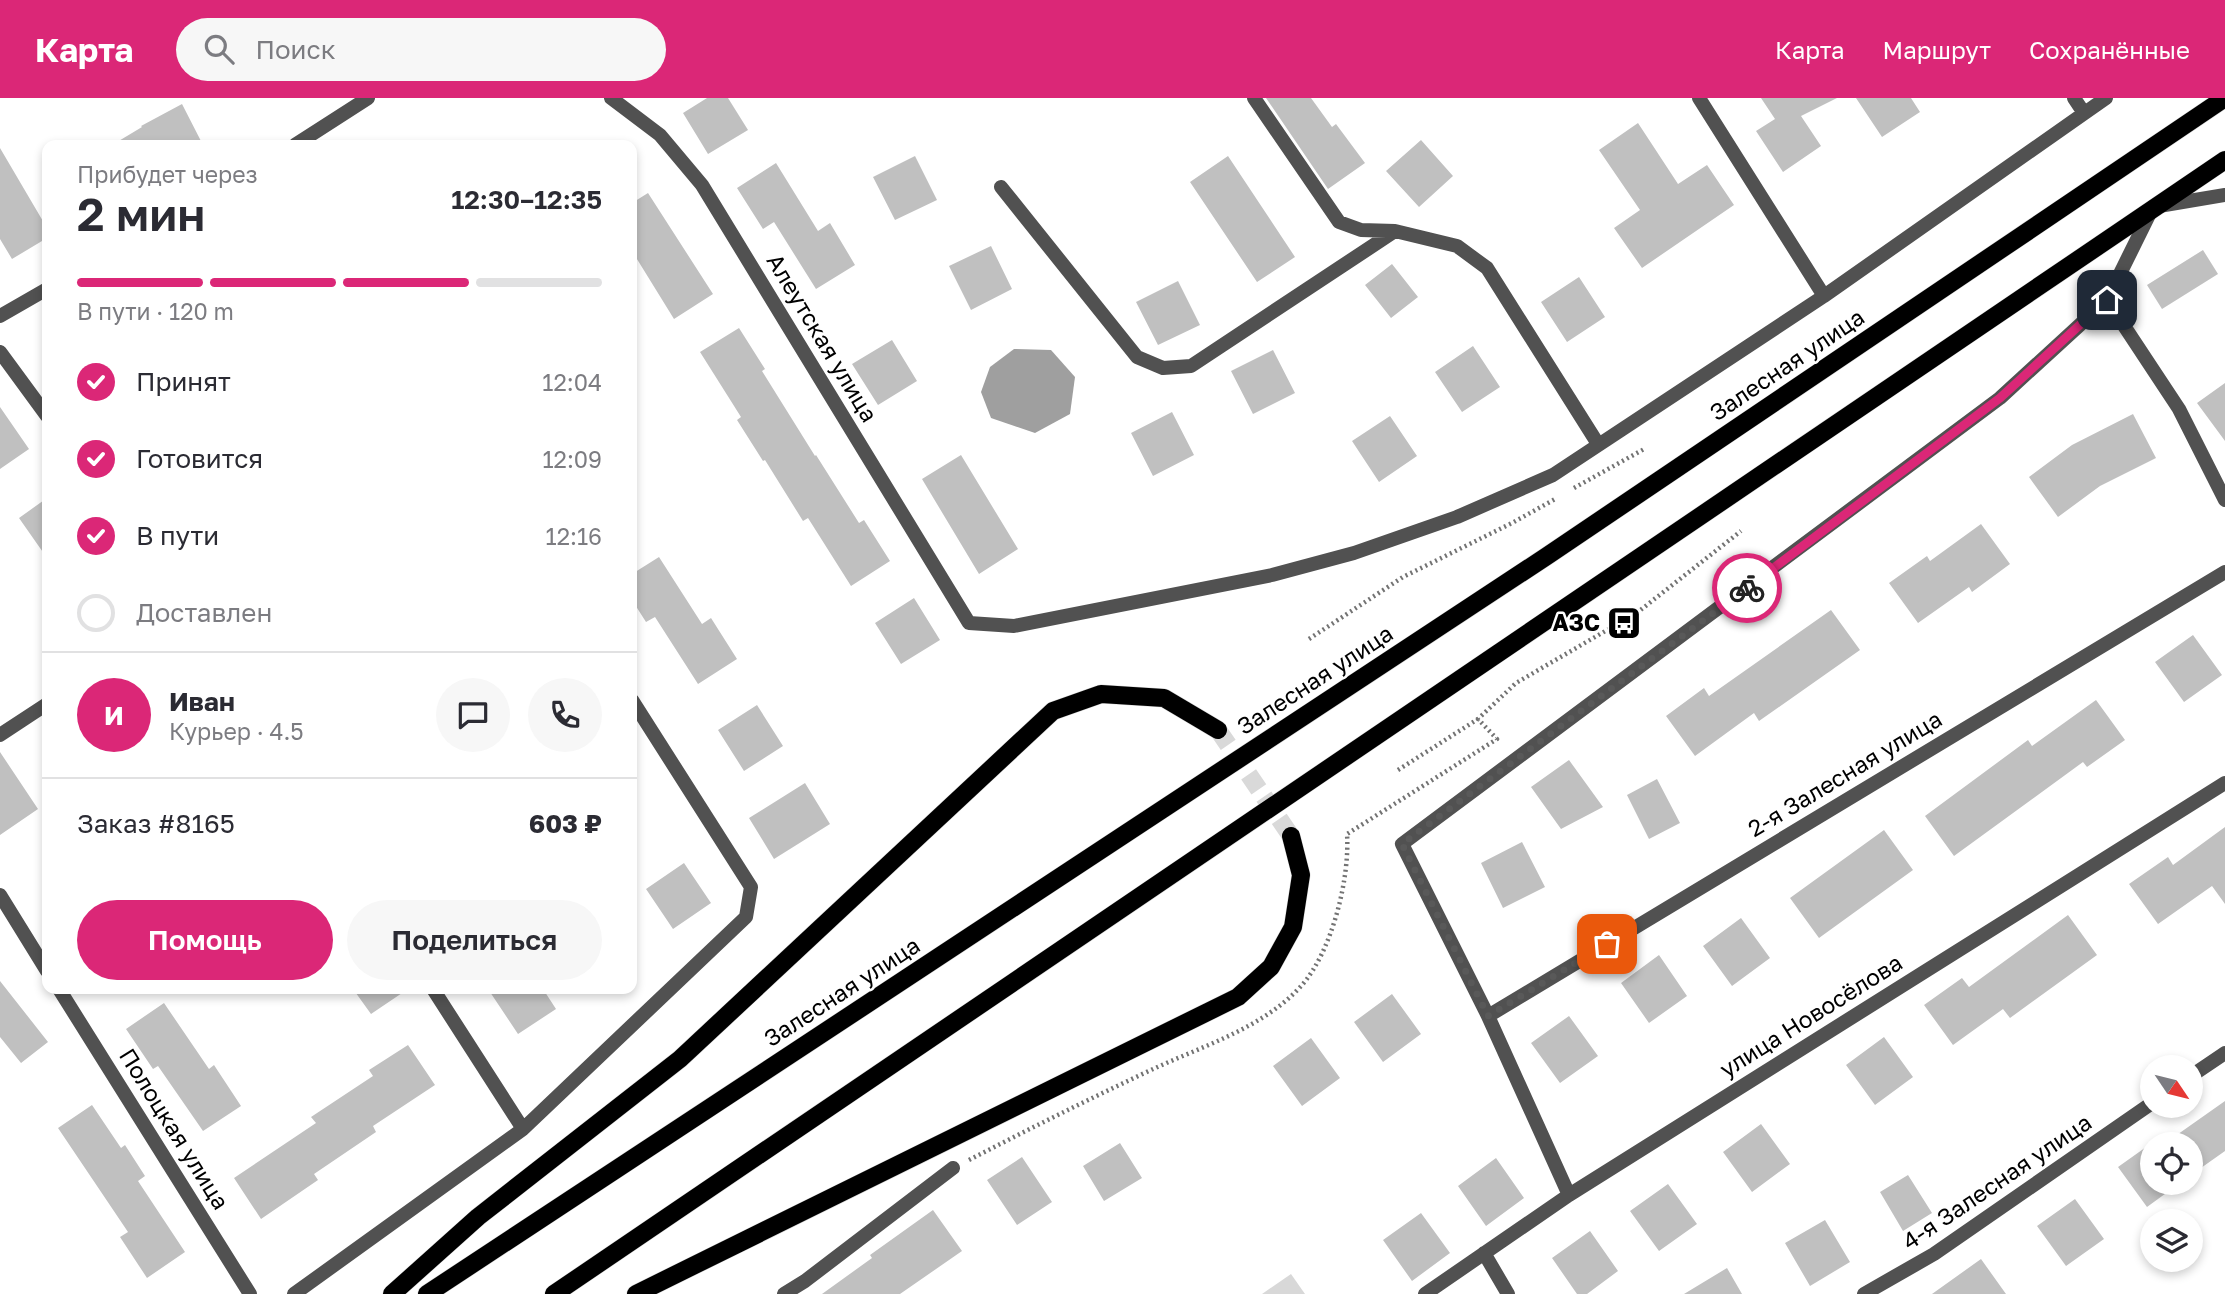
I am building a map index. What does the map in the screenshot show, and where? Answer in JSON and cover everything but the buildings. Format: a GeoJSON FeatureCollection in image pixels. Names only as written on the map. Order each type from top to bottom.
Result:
{"type":"FeatureCollection","features":[{"type":"Feature","properties":{"kind":"main road","name":"Залесная улица"},"geometry":{"type":"LineString","coordinates":[[427,1294],[1547,556],[2225,98]]}},
{"type":"Feature","properties":{"kind":"main road"},"geometry":{"type":"LineString","coordinates":[[554,1294],[2225,160]]}},
{"type":"Feature","properties":{"kind":"main road"},"geometry":{"type":"LineString","coordinates":[[391,1294],[478,1217],[680,1059],[1053,711],[1101,694],[1164,698],[1218,730]]}},
{"type":"Feature","properties":{"kind":"main road"},"geometry":{"type":"LineString","coordinates":[[636,1294],[1238,997],[1271,967],[1293,927],[1301,875],[1291,836]]}},
{"type":"Feature","properties":{"kind":"street"},"geometry":{"type":"LineString","coordinates":[[303,140],[368,98]]}},
{"type":"Feature","properties":{"kind":"street","name":"Алеутская улица"},"geometry":{"type":"LineString","coordinates":[[611,98],[660,135],[702,185],[969,623],[1014,626],[1272,575],[1354,553],[1457,517],[1553,475],[1598,444]]}},
{"type":"Feature","properties":{"kind":"street"},"geometry":{"type":"LineString","coordinates":[[1254,98],[1339,222],[1361,230],[1395,231],[1457,246],[1487,268],[1598,444],[1631,425],[1824,296],[2106,98]]}},
{"type":"Feature","properties":{"kind":"street"},"geometry":{"type":"LineString","coordinates":[[1699,98],[1824,296]]}},
{"type":"Feature","properties":{"kind":"street"},"geometry":{"type":"LineString","coordinates":[[2074,98],[2084,113]]}},
{"type":"Feature","properties":{"kind":"street"},"geometry":{"type":"LineString","coordinates":[[1001,187],[1138,356],[1163,368],[1191,366],[1395,231]]}},
{"type":"Feature","properties":{"kind":"street"},"geometry":{"type":"LineString","coordinates":[[1569,1195],[1488,1016],[1402,844],[2000,398],[2107,300],[2153,207],[2225,195]]}},
{"type":"Feature","properties":{"kind":"street"},"geometry":{"type":"LineString","coordinates":[[0,316],[42,292]]}},
{"type":"Feature","properties":{"kind":"street"},"geometry":{"type":"LineString","coordinates":[[2107,300],[2179,409],[2225,500]]}},
{"type":"Feature","properties":{"kind":"street"},"geometry":{"type":"LineString","coordinates":[[0,352],[42,409]]}},
{"type":"Feature","properties":{"kind":"street","name":"2-я Залесная улица"},"geometry":{"type":"LineString","coordinates":[[1488,1016],[2225,572]]}},
{"type":"Feature","properties":{"kind":"street"},"geometry":{"type":"LineString","coordinates":[[0,734],[42,707]]}},
{"type":"Feature","properties":{"kind":"street"},"geometry":{"type":"LineString","coordinates":[[294,1294],[523,1129],[746,917],[751,887],[637,708]]}},
{"type":"Feature","properties":{"kind":"street","name":"улица Новосёлова"},"geometry":{"type":"LineString","coordinates":[[1425,1294],[1569,1195],[2225,783]]}},
{"type":"Feature","properties":{"kind":"street"},"geometry":{"type":"LineString","coordinates":[[0,895],[42,963]]}},
{"type":"Feature","properties":{"kind":"street","name":"Полоцкая улица"},"geometry":{"type":"LineString","coordinates":[[62,994],[250,1294]]}},
{"type":"Feature","properties":{"kind":"street"},"geometry":{"type":"LineString","coordinates":[[436,994],[523,1129]]}},
{"type":"Feature","properties":{"kind":"street"},"geometry":{"type":"LineString","coordinates":[[2203,1068],[2225,1053]]}},
{"type":"Feature","properties":{"kind":"street","name":"4-я Залесная улица"},"geometry":{"type":"LineString","coordinates":[[1864,1294],[1934,1254],[2140,1111]]}},
{"type":"Feature","properties":{"kind":"street"},"geometry":{"type":"LineString","coordinates":[[784,1294],[805,1281],[953,1168]]}},
{"type":"Feature","properties":{"kind":"street"},"geometry":{"type":"LineString","coordinates":[[1484,1253],[1508,1294]]}},
{"type":"Feature","properties":{"kind":"path"},"geometry":{"type":"LineString","coordinates":[[1573,489],[1646,448]]}},
{"type":"Feature","properties":{"kind":"path"},"geometry":{"type":"LineString","coordinates":[[1309,639],[1403,577],[1561,496]]}},
{"type":"Feature","properties":{"kind":"path"},"geometry":{"type":"LineString","coordinates":[[1398,770],[1478,719],[1516,683],[1638,612],[1741,531]]}},
{"type":"Feature","properties":{"kind":"path"},"geometry":{"type":"LineString","coordinates":[[953,1168],[1150,1070],[1261,1019],[1303,984],[1322,954],[1340,899],[1347,834],[1497,738],[1478,719]]}},
{"type":"Feature","properties":{"kind":"shaded area"},"geometry":{"type":"Polygon","coordinates":[[[1014,349],[1051,350],[1075,377],[1070,414],[1035,433],[991,418],[981,392],[990,367],[1014,349]]]}},
{"type":"Feature","properties":{"kind":"shaded area"},"geometry":{"type":"Polygon","coordinates":[[[1291,1274],[1305,1294],[1262,1294],[1291,1274]]]}},
{"type":"Feature","properties":{"kind":"tunnel"},"geometry":{"type":"LineString","coordinates":[[1218,730],[1291,836]]}},
{"type":"Feature","properties":{"kind":"way so far"},"geometry":{"type":"LineString","coordinates":[[1607,944],[1488,1016],[1402,844],[1747,588]]}},
{"type":"Feature","properties":{"kind":"place","name":"АЗС"},"geometry":{"type":"Point","coordinates":[1624,623]}},
{"type":"Feature","properties":{"kind":"route"},"geometry":{"type":"LineString","coordinates":[[1747,588],[2000,398],[2107,300]]}}]}
